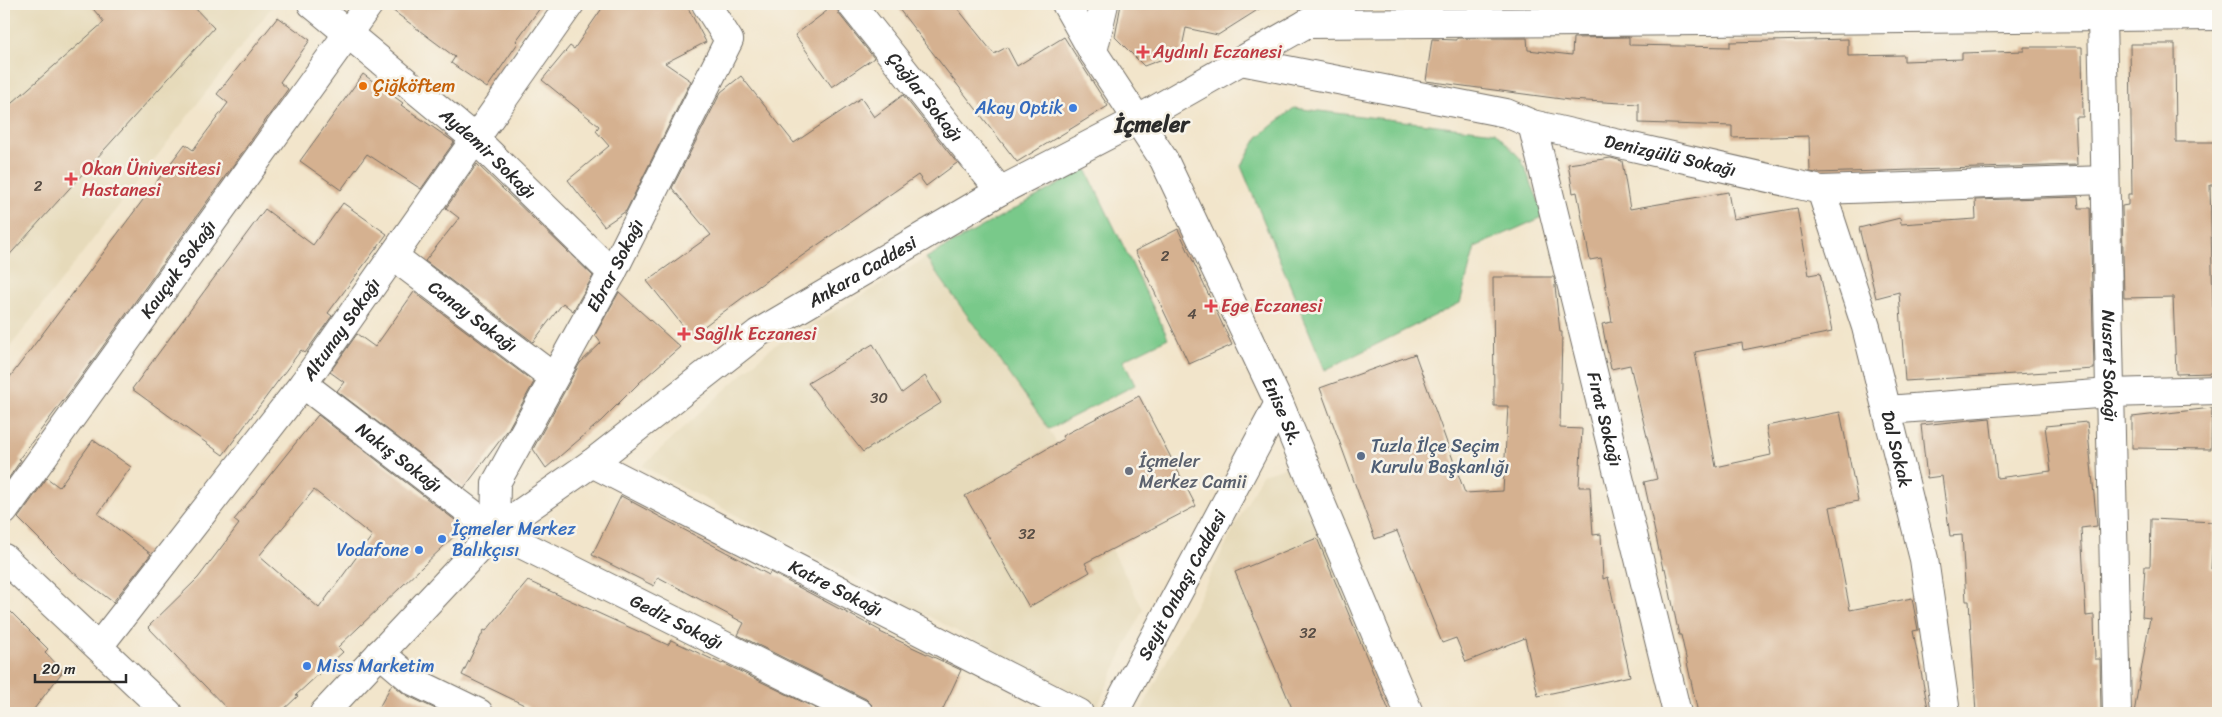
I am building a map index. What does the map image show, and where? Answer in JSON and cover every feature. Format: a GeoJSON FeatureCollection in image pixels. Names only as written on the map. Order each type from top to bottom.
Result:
{"type":"FeatureCollection","features":[{"type":"Feature","properties":{"kind":"street","name":"Aydemir Sokağı"},"geometry":{"type":"LineString","coordinates":[[312,4],[476,139],[612,273]]}},
{"type":"Feature","properties":{"kind":"street","name":"Kauçuk Sokağı"},"geometry":{"type":"LineString","coordinates":[[4,511],[369,4]]}},
{"type":"Feature","properties":{"kind":"street","name":"Altunay Sokağı"},"geometry":{"type":"LineString","coordinates":[[99,646],[303,384],[570,4]]}},
{"type":"Feature","properties":{"kind":"street","name":"Ebrar Sokağı"},"geometry":{"type":"LineString","coordinates":[[495,531],[496,483],[612,273],[729,40],[706,4]]}},
{"type":"Feature","properties":{"kind":"street","name":"Çağlar Sokağı"},"geometry":{"type":"LineString","coordinates":[[851,4],[1000,191]]}},
{"type":"Feature","properties":{"kind":"street","name":"Enise Sk."},"geometry":{"type":"LineString","coordinates":[[1066,4],[1093,52],[1164,160],[1279,403],[1409,713]]}},
{"type":"Feature","properties":{"kind":"street"},"geometry":{"type":"LineString","coordinates":[[1093,52],[1104,4]]}},
{"type":"Feature","properties":{"kind":"street","name":"Ankara Caddesi"},"geometry":{"type":"LineString","coordinates":[[324,713],[495,531],[592,463],[758,333],[1000,191],[1136,120],[1341,4]]}},
{"type":"Feature","properties":{"kind":"street"},"geometry":{"type":"LineString","coordinates":[[1306,24],[1588,21],[1939,21],[2218,16]]}},
{"type":"Feature","properties":{"kind":"street","name":"Nusret Sokağı"},"geometry":{"type":"LineString","coordinates":[[2102,18],[2118,713]]}},
{"type":"Feature","properties":{"kind":"street","name":"Denizgülü Sokağı"},"geometry":{"type":"LineString","coordinates":[[1241,61],[1506,113],[1532,124],[1821,190],[2105,180]]}},
{"type":"Feature","properties":{"kind":"street","name":"Fırat Sokağı"},"geometry":{"type":"LineString","coordinates":[[1532,124],[1677,713]]}},
{"type":"Feature","properties":{"kind":"street","name":"Dal Sokak"},"geometry":{"type":"LineString","coordinates":[[1821,190],[1866,327],[1924,559],[1946,713]]}},
{"type":"Feature","properties":{"kind":"street","name":"Canay Sokağı"},"geometry":{"type":"LineString","coordinates":[[393,256],[553,377]]}},
{"type":"Feature","properties":{"kind":"street","name":"Nakış Sokağı"},"geometry":{"type":"LineString","coordinates":[[303,384],[495,531]]}},
{"type":"Feature","properties":{"kind":"street"},"geometry":{"type":"LineString","coordinates":[[1887,410],[2110,394],[2218,390]]}},
{"type":"Feature","properties":{"kind":"street","name":"Seyit Onbaşı Caddesi"},"geometry":{"type":"LineString","coordinates":[[1114,713],[1279,403]]}},
{"type":"Feature","properties":{"kind":"street","name":"Katre Sokağı"},"geometry":{"type":"LineString","coordinates":[[592,463],[1079,713]]}},
{"type":"Feature","properties":{"kind":"street","name":"Gediz Sokağı"},"geometry":{"type":"LineString","coordinates":[[495,531],[859,713]]}},
{"type":"Feature","properties":{"kind":"street"},"geometry":{"type":"LineString","coordinates":[[4,558],[168,713]]}},
{"type":"Feature","properties":{"kind":"street"},"geometry":{"type":"LineString","coordinates":[[380,653],[413,681],[479,713]]}},
{"type":"Feature","properties":{"kind":"shaded area","name":"Okan Üniversitesi Hastanesi"},"geometry":{"type":"Polygon","coordinates":[[[4,4],[274,4],[4,355],[4,4]]]}},
{"type":"Feature","properties":{"kind":"shaded area"},"geometry":{"type":"Polygon","coordinates":[[[926,258],[1049,429],[1143,609],[1098,705],[642,466],[772,347],[926,258]]]}},
{"type":"Feature","properties":{"kind":"shaded area"},"geometry":{"type":"Polygon","coordinates":[[[1296,464],[1401,713],[1140,713],[1262,474],[1296,464]]]}},
{"type":"Feature","properties":{"kind":"green space"},"geometry":{"type":"Polygon","coordinates":[[[1294,108],[1495,132],[1521,159],[1545,216],[1475,247],[1460,303],[1325,370],[1241,166],[1258,137],[1294,108]]]}},
{"type":"Feature","properties":{"kind":"green space"},"geometry":{"type":"Polygon","coordinates":[[[1086,169],[1168,338],[1123,360],[1135,385],[1049,429],[926,258],[1086,169]]]}},
{"type":"Feature","properties":{"kind":"building"},"geometry":{"type":"Polygon","coordinates":[[[89,4],[191,4],[214,28],[4,261],[4,110],[104,22],[89,4]]]}},
{"type":"Feature","properties":{"kind":"building"},"geometry":{"type":"Polygon","coordinates":[[[384,4],[543,4],[516,41],[518,43],[487,88],[451,63],[455,57],[384,4]]]}},
{"type":"Feature","properties":{"kind":"building"},"geometry":{"type":"Polygon","coordinates":[[[605,4],[686,4],[706,42],[665,63],[691,81],[626,211],[604,226],[568,180],[609,146],[596,131],[599,126],[542,80],[570,46],[574,49],[605,4]]]}},
{"type":"Feature","properties":{"kind":"building"},"geometry":{"type":"Polygon","coordinates":[[[836,4],[839,14],[874,58],[832,87],[795,35],[836,4]]]}},
{"type":"Feature","properties":{"kind":"building"},"geometry":{"type":"Polygon","coordinates":[[[895,4],[954,4],[994,54],[1007,47],[1017,66],[1064,37],[1108,106],[1017,162],[895,4]]]}},
{"type":"Feature","properties":{"kind":"building"},"geometry":{"type":"Polygon","coordinates":[[[1121,4],[1267,4],[1218,35],[1186,28],[1181,52],[1144,66],[1115,37],[1121,4]]]}},
{"type":"Feature","properties":{"kind":"building"},"geometry":{"type":"Polygon","coordinates":[[[1449,4],[1524,4],[1524,7],[1450,7],[1449,4]]]}},
{"type":"Feature","properties":{"kind":"building"},"geometry":{"type":"Polygon","coordinates":[[[1575,4],[1627,4],[1628,6],[1575,6],[1575,4]]]}},
{"type":"Feature","properties":{"kind":"building"},"geometry":{"type":"Polygon","coordinates":[[[278,17],[310,40],[280,82],[288,89],[78,381],[19,459],[21,460],[4,485],[4,385],[185,144],[193,150],[228,103],[217,94],[278,17]]]}},
{"type":"Feature","properties":{"kind":"building"},"geometry":{"type":"Polygon","coordinates":[[[1629,37],[1629,45],[1730,47],[1730,42],[1848,39],[1848,56],[1904,55],[1904,61],[1962,59],[1962,53],[2024,51],[2024,47],[2082,47],[2083,117],[2075,117],[2077,165],[1816,173],[1810,172],[1809,136],[1732,138],[1732,126],[1639,123],[1639,104],[1569,100],[1426,81],[1432,39],[1527,38],[1528,50],[1572,55],[1573,38],[1629,37]]]}},
{"type":"Feature","properties":{"kind":"building"},"geometry":{"type":"Polygon","coordinates":[[[2130,44],[2175,44],[2176,142],[2218,142],[2218,185],[2210,185],[2213,307],[2218,306],[2218,370],[2212,370],[2212,373],[2176,374],[2173,297],[2124,298],[2122,206],[2128,205],[2128,194],[2132,194],[2130,44]]]}},
{"type":"Feature","properties":{"kind":"building"},"geometry":{"type":"Polygon","coordinates":[[[363,74],[403,103],[401,105],[454,142],[421,189],[367,154],[341,190],[300,161],[363,74]]]}},
{"type":"Feature","properties":{"kind":"building"},"geometry":{"type":"Polygon","coordinates":[[[741,76],[794,143],[861,98],[874,117],[903,95],[957,163],[926,186],[918,175],[753,290],[691,336],[647,281],[711,235],[672,188],[721,92],[741,76]]]}},
{"type":"Feature","properties":{"kind":"building"},"geometry":{"type":"Polygon","coordinates":[[[1611,158],[1622,161],[1630,209],[1728,192],[1733,219],[1797,208],[1809,275],[1820,273],[1832,332],[1743,350],[1742,343],[1695,352],[1716,467],[1771,455],[1766,426],[1840,412],[1858,501],[1830,507],[1850,610],[1912,598],[1918,630],[1913,631],[1929,713],[1698,713],[1644,482],[1657,479],[1630,365],[1611,369],[1602,324],[1612,322],[1601,258],[1590,260],[1577,192],[1573,193],[1568,164],[1611,158]]]}},
{"type":"Feature","properties":{"kind":"building"},"geometry":{"type":"Polygon","coordinates":[[[477,164],[593,276],[573,311],[563,303],[533,342],[425,261],[459,218],[446,208],[477,164]]]}},
{"type":"Feature","properties":{"kind":"building"},"geometry":{"type":"Polygon","coordinates":[[[2078,197],[2079,208],[2090,208],[2094,369],[1905,381],[1899,292],[1876,298],[1859,228],[1900,218],[1901,224],[1976,219],[1975,200],[2078,197]]]}},
{"type":"Feature","properties":{"kind":"building"},"geometry":{"type":"Polygon","coordinates":[[[343,203],[387,234],[328,313],[332,316],[305,353],[301,350],[223,455],[132,389],[265,209],[313,245],[343,203]]]}},
{"type":"Feature","properties":{"kind":"building"},"geometry":{"type":"Polygon","coordinates":[[[1178,229],[1232,345],[1189,364],[1135,251],[1178,229]]]}},
{"type":"Feature","properties":{"kind":"building"},"geometry":{"type":"Polygon","coordinates":[[[1493,277],[1554,277],[1560,332],[1562,332],[1560,428],[1582,429],[1579,487],[1590,487],[1593,535],[1601,534],[1603,579],[1608,577],[1630,676],[1538,696],[1525,638],[1466,662],[1456,638],[1442,643],[1397,531],[1375,539],[1320,388],[1415,354],[1465,493],[1503,491],[1508,406],[1494,406],[1493,277]]]}},
{"type":"Feature","properties":{"kind":"building"},"geometry":{"type":"Polygon","coordinates":[[[414,292],[534,382],[507,431],[464,488],[337,391],[344,382],[330,372],[357,334],[375,347],[414,292]]]}},
{"type":"Feature","properties":{"kind":"building"},"geometry":{"type":"Polygon","coordinates":[[[619,292],[680,347],[640,382],[601,421],[546,468],[533,449],[580,363],[601,343],[595,335],[619,292]]]}},
{"type":"Feature","properties":{"kind":"building"},"geometry":{"type":"Polygon","coordinates":[[[873,344],[902,393],[925,376],[941,403],[863,452],[808,383],[873,344]]]}},
{"type":"Feature","properties":{"kind":"building"},"geometry":{"type":"Polygon","coordinates":[[[1139,396],[1196,506],[1085,563],[1090,572],[1029,607],[965,496],[1064,439],[1062,436],[1139,396]]]}},
{"type":"Feature","properties":{"kind":"building"},"geometry":{"type":"Polygon","coordinates":[[[2212,408],[2211,449],[2132,448],[2132,417],[2212,408]]]}},
{"type":"Feature","properties":{"kind":"building"},"geometry":{"type":"Polygon","coordinates":[[[318,415],[464,527],[338,647],[343,652],[296,695],[298,696],[280,713],[231,713],[148,627],[198,578],[239,524],[234,520],[318,415]],[[314,490],[259,556],[319,608],[372,536],[314,490]]]}},
{"type":"Feature","properties":{"kind":"building"},"geometry":{"type":"Polygon","coordinates":[[[1990,418],[1997,478],[2051,471],[2045,426],[2087,422],[2097,526],[2081,528],[2086,616],[2094,615],[2095,659],[2100,659],[2101,713],[1976,713],[1969,601],[1966,601],[1962,535],[1950,536],[1942,476],[1927,478],[1921,425],[1990,418]]]}},
{"type":"Feature","properties":{"kind":"building"},"geometry":{"type":"Polygon","coordinates":[[[93,440],[131,467],[98,514],[151,554],[113,602],[70,570],[18,518],[47,478],[59,487],[93,440]]]}},
{"type":"Feature","properties":{"kind":"building"},"geometry":{"type":"Polygon","coordinates":[[[621,496],[769,575],[770,572],[880,632],[961,670],[941,713],[874,713],[872,705],[866,699],[738,635],[744,623],[658,577],[654,586],[592,555],[621,496]]]}},
{"type":"Feature","properties":{"kind":"building"},"geometry":{"type":"Polygon","coordinates":[[[2151,519],[2214,522],[2211,569],[2215,569],[2213,631],[2218,632],[2218,713],[2134,713],[2150,618],[2142,617],[2145,566],[2150,566],[2151,519]]]}},
{"type":"Feature","properties":{"kind":"building"},"geometry":{"type":"Polygon","coordinates":[[[1317,538],[1390,713],[1294,713],[1235,572],[1317,538]]]}},
{"type":"Feature","properties":{"kind":"building"},"geometry":{"type":"Polygon","coordinates":[[[528,581],[668,645],[671,640],[723,663],[825,713],[541,713],[462,675],[484,630],[486,631],[528,581]]]}},
{"type":"Feature","properties":{"kind":"building"},"geometry":{"type":"Polygon","coordinates":[[[4,605],[48,649],[45,652],[63,671],[31,713],[4,713],[4,605]]]}},
{"type":"Feature","properties":{"kind":"building"},"geometry":{"type":"Polygon","coordinates":[[[392,684],[406,695],[444,713],[376,713],[392,684]]]}},
{"type":"Feature","properties":{"kind":"place","name":"Aydınlı Eczanesi"},"geometry":{"type":"Point","coordinates":[1143,52]}},
{"type":"Feature","properties":{"kind":"place","name":"Çiğköftem"},"geometry":{"type":"Point","coordinates":[363,86]}},
{"type":"Feature","properties":{"kind":"place","name":"Akay Optik"},"geometry":{"type":"Point","coordinates":[1073,108]}},
{"type":"Feature","properties":{"kind":"place","name":"Okan Üniversitesi Hastanesi"},"geometry":{"type":"Point","coordinates":[71,179]}},
{"type":"Feature","properties":{"kind":"place","name":"Ege Eczanesi"},"geometry":{"type":"Point","coordinates":[1211,306]}},
{"type":"Feature","properties":{"kind":"place","name":"Sağlık Eczanesi"},"geometry":{"type":"Point","coordinates":[684,334]}},
{"type":"Feature","properties":{"kind":"place","name":"Tuzla İlçe Seçim Kurulu Başkanlığı"},"geometry":{"type":"Point","coordinates":[1361,456]}},
{"type":"Feature","properties":{"kind":"place","name":"İçmeler Merkez Camii"},"geometry":{"type":"Point","coordinates":[1129,471]}},
{"type":"Feature","properties":{"kind":"place","name":"İçmeler Merkez Balıkçısı"},"geometry":{"type":"Point","coordinates":[442,539]}},
{"type":"Feature","properties":{"kind":"place","name":"Vodafone"},"geometry":{"type":"Point","coordinates":[419,550]}},
{"type":"Feature","properties":{"kind":"place","name":"Miss Marketim"},"geometry":{"type":"Point","coordinates":[307,666]}},
{"type":"Feature","properties":{"kind":"district","name":"İçmeler"},"geometry":{"type":"Point","coordinates":[1152,124]}}]}
